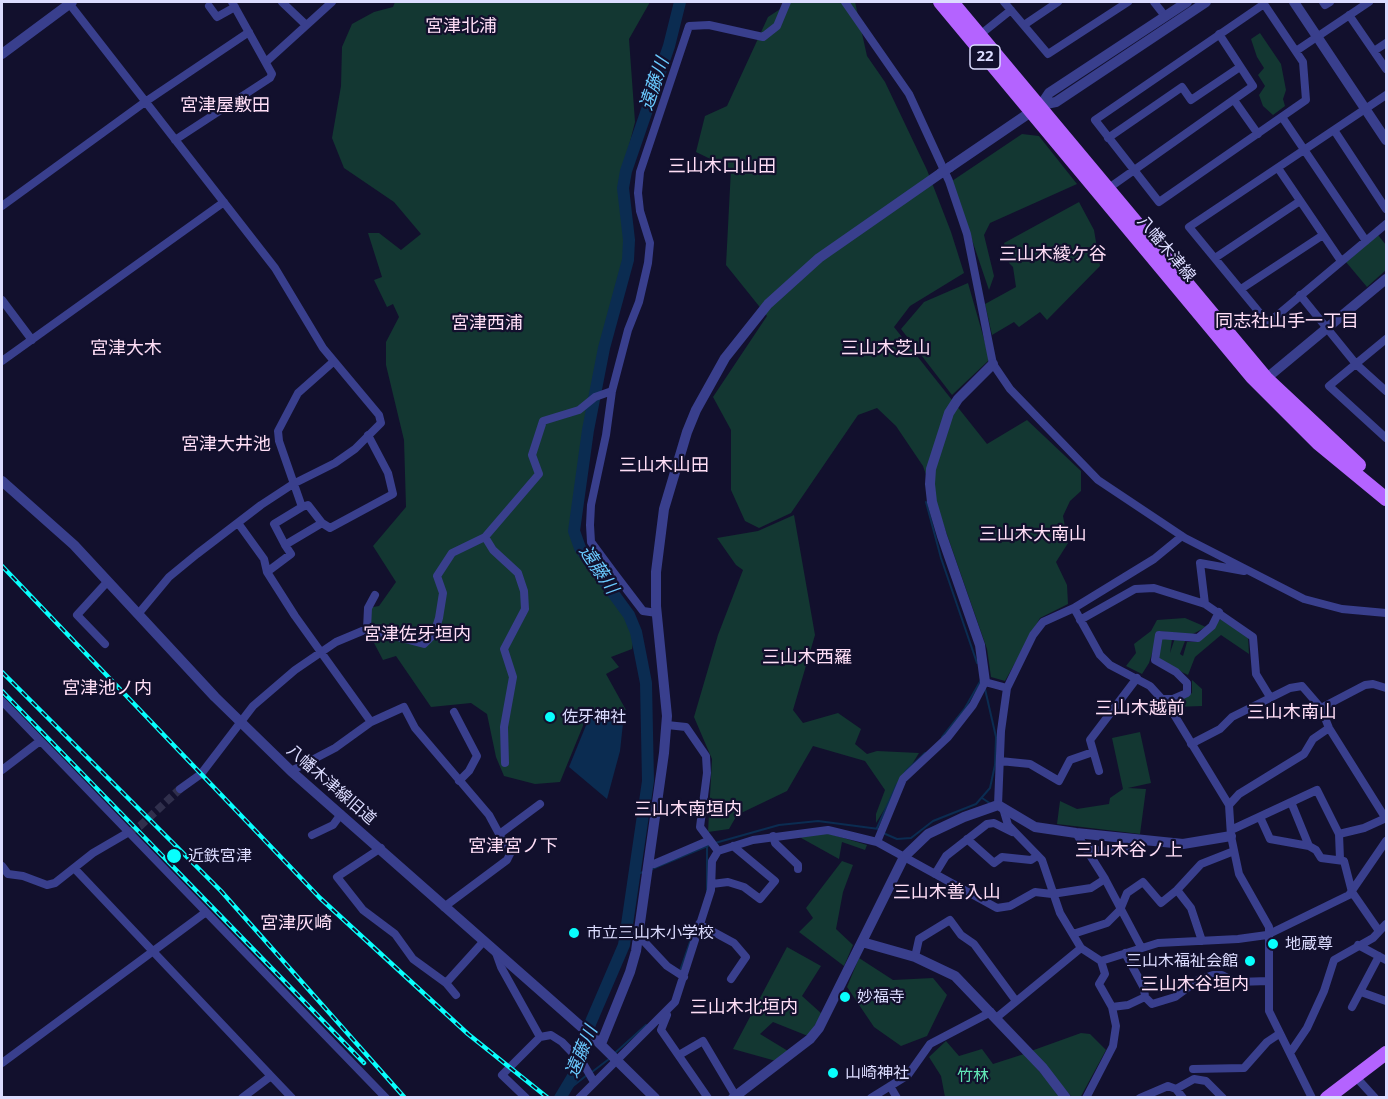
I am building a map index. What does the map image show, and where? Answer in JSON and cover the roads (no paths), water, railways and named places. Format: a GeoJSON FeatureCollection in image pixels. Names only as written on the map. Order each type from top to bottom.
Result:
{"type":"FeatureCollection","features":[{"type":"Feature","properties":{"kind":"main road","name":"八幡木津線"},"geometry":{"type":"LineString","coordinates":[[940,2],[1035,109],[1263,381],[1318,443],[1386,499]]}},
{"type":"Feature","properties":{"kind":"main road","name":"八幡木津線"},"geometry":{"type":"LineString","coordinates":[[952,2],[981,34],[1035,109]]}},
{"type":"Feature","properties":{"kind":"main road","name":"八幡木津線"},"geometry":{"type":"LineString","coordinates":[[1263,381],[1386,487]]}},
{"type":"Feature","properties":{"kind":"main road"},"geometry":{"type":"LineString","coordinates":[[1327,1098],[1386,1053]]}},
{"type":"Feature","properties":{"kind":"street"},"geometry":{"type":"LineString","coordinates":[[2,54],[70,2],[275,268],[333,362],[379,414],[381,423],[335,463],[293,484],[238,523],[169,577],[138,613]]}},
{"type":"Feature","properties":{"kind":"street"},"geometry":{"type":"LineString","coordinates":[[282,2],[305,24]]}},
{"type":"Feature","properties":{"kind":"street"},"geometry":{"type":"LineString","coordinates":[[267,61],[305,24],[333,2]]}},
{"type":"Feature","properties":{"kind":"street"},"geometry":{"type":"LineString","coordinates":[[657,613],[643,611],[591,542],[591,505],[606,435],[612,391],[628,330],[639,302],[650,243],[640,212],[638,193],[640,172],[689,26],[709,25],[763,37],[777,26],[787,2]]}},
{"type":"Feature","properties":{"kind":"street"},"geometry":{"type":"LineString","coordinates":[[845,2],[909,94],[949,181],[967,234],[993,364],[1010,389],[1098,480],[1182,536],[1304,600],[1342,609],[1386,613]]}},
{"type":"Feature","properties":{"kind":"street"},"geometry":{"type":"LineString","coordinates":[[1004,2],[1048,54],[1128,2]]}},
{"type":"Feature","properties":{"kind":"street"},"geometry":{"type":"LineString","coordinates":[[1024,25],[1058,2]]}},
{"type":"Feature","properties":{"kind":"street"},"geometry":{"type":"LineString","coordinates":[[1154,2],[1165,16]]}},
{"type":"Feature","properties":{"kind":"street"},"geometry":{"type":"LineString","coordinates":[[598,1041],[630,972],[649,864],[667,725],[657,613],[658,543],[669,485],[696,410],[725,358],[768,304],[819,258],[1035,109],[1049,93],[1187,2]]}},
{"type":"Feature","properties":{"kind":"street"},"geometry":{"type":"LineString","coordinates":[[1035,109],[1056,102],[1206,2]]}},
{"type":"Feature","properties":{"kind":"street"},"geometry":{"type":"LineString","coordinates":[[1294,2],[1386,140]]}},
{"type":"Feature","properties":{"kind":"street"},"geometry":{"type":"LineString","coordinates":[[1323,2],[1325,4],[1330,2]]}},
{"type":"Feature","properties":{"kind":"street"},"geometry":{"type":"LineString","coordinates":[[1296,51],[1369,2]]}},
{"type":"Feature","properties":{"kind":"street"},"geometry":{"type":"LineString","coordinates":[[175,140],[270,78],[271,69],[235,3],[217,17],[209,6]]}},
{"type":"Feature","properties":{"kind":"street"},"geometry":{"type":"LineString","coordinates":[[1264,4],[1296,51],[1303,62],[1306,100],[1159,202],[1095,120],[1264,4]]}},
{"type":"Feature","properties":{"kind":"street"},"geometry":{"type":"LineString","coordinates":[[981,34],[1011,10]]}},
{"type":"Feature","properties":{"kind":"street"},"geometry":{"type":"LineString","coordinates":[[1349,15],[1386,69]]}},
{"type":"Feature","properties":{"kind":"street"},"geometry":{"type":"LineString","coordinates":[[2,206],[145,102],[249,32]]}},
{"type":"Feature","properties":{"kind":"street"},"geometry":{"type":"LineString","coordinates":[[1103,192],[1253,86],[1219,34]]}},
{"type":"Feature","properties":{"kind":"street"},"geometry":{"type":"LineString","coordinates":[[1374,51],[1386,43]]}},
{"type":"Feature","properties":{"kind":"street"},"geometry":{"type":"LineString","coordinates":[[1108,138],[1182,87],[1191,100],[1240,68]]}},
{"type":"Feature","properties":{"kind":"street"},"geometry":{"type":"LineString","coordinates":[[1386,95],[1189,227],[1268,322],[1386,224]]}},
{"type":"Feature","properties":{"kind":"street"},"geometry":{"type":"LineString","coordinates":[[1234,100],[1258,134]]}},
{"type":"Feature","properties":{"kind":"street"},"geometry":{"type":"LineString","coordinates":[[1282,117],[1366,241]]}},
{"type":"Feature","properties":{"kind":"street"},"geometry":{"type":"LineString","coordinates":[[1334,130],[1386,209]]}},
{"type":"Feature","properties":{"kind":"street"},"geometry":{"type":"LineString","coordinates":[[1278,168],[1341,261]]}},
{"type":"Feature","properties":{"kind":"street"},"geometry":{"type":"LineString","coordinates":[[1215,258],[1300,201]]}},
{"type":"Feature","properties":{"kind":"street"},"geometry":{"type":"LineString","coordinates":[[2,362],[224,202]]}},
{"type":"Feature","properties":{"kind":"street"},"geometry":{"type":"LineString","coordinates":[[1241,289],[1323,235]]}},
{"type":"Feature","properties":{"kind":"street"},"geometry":{"type":"LineString","coordinates":[[1263,381],[1386,279]]}},
{"type":"Feature","properties":{"kind":"street"},"geometry":{"type":"LineString","coordinates":[[1300,295],[1356,364],[1386,391]]}},
{"type":"Feature","properties":{"kind":"street"},"geometry":{"type":"LineString","coordinates":[[2,300],[32,340]]}},
{"type":"Feature","properties":{"kind":"street"},"geometry":{"type":"LineString","coordinates":[[1386,339],[1329,386],[1386,438]]}},
{"type":"Feature","properties":{"kind":"street"},"geometry":{"type":"LineString","coordinates":[[302,507],[278,431],[298,393],[333,362]]}},
{"type":"Feature","properties":{"kind":"street"},"geometry":{"type":"LineString","coordinates":[[877,842],[903,779],[948,737],[973,705],[985,682],[980,645],[942,536],[932,502],[930,484],[931,469],[949,413],[958,399],[993,364]]}},
{"type":"Feature","properties":{"kind":"street"},"geometry":{"type":"LineString","coordinates":[[180,789],[201,774],[253,706],[321,651],[367,629],[424,644],[434,634],[439,618],[443,593],[437,576],[452,553],[485,537],[539,474],[532,455],[543,421],[579,410],[595,398],[612,391]]}},
{"type":"Feature","properties":{"kind":"street"},"geometry":{"type":"LineString","coordinates":[[267,572],[291,554],[274,524],[308,505],[322,523],[330,528],[393,494],[388,473],[368,435]]}},
{"type":"Feature","properties":{"kind":"street","name":"八幡木津線旧道"},"geometry":{"type":"LineString","coordinates":[[2,481],[74,545],[241,723],[291,771],[598,1041],[655,1098]]}},
{"type":"Feature","properties":{"kind":"street"},"geometry":{"type":"LineString","coordinates":[[238,523],[264,559],[267,572],[371,722]]}},
{"type":"Feature","properties":{"kind":"street"},"geometry":{"type":"LineString","coordinates":[[285,545],[322,523]]}},
{"type":"Feature","properties":{"kind":"street"},"geometry":{"type":"LineString","coordinates":[[1086,1098],[1113,1047],[1116,1026],[1112,1007],[1099,984],[1105,974],[1101,961],[1081,948],[1052,894],[1042,860],[1008,825],[1000,807],[1001,731],[1007,688],[1033,635],[1043,622],[1074,608],[1154,559],[1182,536]]}},
{"type":"Feature","properties":{"kind":"street"},"geometry":{"type":"LineString","coordinates":[[485,537],[493,550],[518,573],[524,591],[525,609],[504,649],[513,677],[504,726],[505,763]]}},
{"type":"Feature","properties":{"kind":"street"},"geometry":{"type":"LineString","coordinates":[[1205,604],[1200,563],[1253,573]]}},
{"type":"Feature","properties":{"kind":"street"},"geometry":{"type":"LineString","coordinates":[[105,644],[77,615],[108,581]]}},
{"type":"Feature","properties":{"kind":"street"},"geometry":{"type":"LineString","coordinates":[[1080,620],[1135,589],[1154,588],[1205,604],[1253,637],[1256,674],[1269,697]]}},
{"type":"Feature","properties":{"kind":"street"},"geometry":{"type":"LineString","coordinates":[[367,629],[368,608],[375,595]]}},
{"type":"Feature","properties":{"kind":"street"},"geometry":{"type":"LineString","coordinates":[[1074,608],[1100,655],[1110,665],[1150,686],[1170,708],[1229,805],[1231,833],[1239,874],[1269,927],[1267,935],[1269,1011],[1312,1098]]}},
{"type":"Feature","properties":{"kind":"street"},"geometry":{"type":"LineString","coordinates":[[1160,699],[1173,699],[1187,693],[1187,683],[1176,672],[1155,660],[1159,635],[1198,638],[1212,626],[1219,612]]}},
{"type":"Feature","properties":{"kind":"street"},"geometry":{"type":"LineString","coordinates":[[1099,771],[1090,740],[1137,678]]}},
{"type":"Feature","properties":{"kind":"street"},"geometry":{"type":"LineString","coordinates":[[985,682],[1007,688]]}},
{"type":"Feature","properties":{"kind":"street"},"geometry":{"type":"LineString","coordinates":[[1321,708],[1365,685],[1386,688]]}},
{"type":"Feature","properties":{"kind":"street"},"geometry":{"type":"LineString","coordinates":[[1191,744],[1220,729],[1232,717],[1269,697],[1302,686],[1321,708],[1329,728],[1386,818],[1364,828],[1339,834]]}},
{"type":"Feature","properties":{"kind":"street"},"geometry":{"type":"LineString","coordinates":[[2,701],[386,1098]]}},
{"type":"Feature","properties":{"kind":"street"},"geometry":{"type":"LineString","coordinates":[[291,771],[335,748],[371,722],[404,707],[415,728],[501,833],[510,854],[507,860],[444,907]]}},
{"type":"Feature","properties":{"kind":"street"},"geometry":{"type":"LineString","coordinates":[[454,712],[477,756],[469,771],[459,781]]}},
{"type":"Feature","properties":{"kind":"street"},"geometry":{"type":"LineString","coordinates":[[579,1098],[615,1058],[675,1002],[712,884],[714,845],[700,827],[707,773],[706,756],[687,727],[667,725]]}},
{"type":"Feature","properties":{"kind":"street"},"geometry":{"type":"LineString","coordinates":[[1229,805],[1239,794],[1304,754],[1313,739],[1329,728]]}},
{"type":"Feature","properties":{"kind":"street"},"geometry":{"type":"LineString","coordinates":[[2,770],[40,741]]}},
{"type":"Feature","properties":{"kind":"street"},"geometry":{"type":"LineString","coordinates":[[1000,761],[1030,764],[1059,781],[1070,760],[1093,752]]}},
{"type":"Feature","properties":{"kind":"street"},"geometry":{"type":"LineString","coordinates":[[679,1055],[703,1041],[734,1096],[810,1039],[828,1012],[904,857],[928,834],[964,817],[1000,807],[1035,826],[1076,833],[1183,844],[1231,833],[1317,790],[1339,834],[1340,859]]}},
{"type":"Feature","properties":{"kind":"street"},"geometry":{"type":"LineString","coordinates":[[1291,802],[1309,846]]}},
{"type":"Feature","properties":{"kind":"street"},"geometry":{"type":"LineString","coordinates":[[501,833],[540,804]]}},
{"type":"Feature","properties":{"kind":"street"},"geometry":{"type":"LineString","coordinates":[[312,835],[333,825],[341,814]]}},
{"type":"Feature","properties":{"kind":"street"},"geometry":{"type":"LineString","coordinates":[[1260,817],[1270,839],[1309,846],[1316,850],[1322,858],[1344,861],[1352,892],[1379,932]]}},
{"type":"Feature","properties":{"kind":"street"},"geometry":{"type":"LineString","coordinates":[[935,874],[946,856],[987,824],[994,823],[1016,834]]}},
{"type":"Feature","properties":{"kind":"street"},"geometry":{"type":"LineString","coordinates":[[649,864],[714,845],[733,846],[773,836],[828,830],[877,842],[997,908],[1010,906],[1035,892],[1052,894],[1092,888],[1105,879]]}},
{"type":"Feature","properties":{"kind":"street"},"geometry":{"type":"LineString","coordinates":[[2,866],[8,874],[23,876],[47,885],[55,883],[93,853],[129,832]]}},
{"type":"Feature","properties":{"kind":"street"},"geometry":{"type":"LineString","coordinates":[[1076,833],[1105,879],[1141,947]]}},
{"type":"Feature","properties":{"kind":"street"},"geometry":{"type":"LineString","coordinates":[[773,836],[775,843],[798,865],[798,869]]}},
{"type":"Feature","properties":{"kind":"street"},"geometry":{"type":"LineString","coordinates":[[968,839],[994,863],[1002,857],[1031,860],[1038,856]]}},
{"type":"Feature","properties":{"kind":"street"},"geometry":{"type":"LineString","coordinates":[[1101,961],[1141,947],[1267,935],[1315,914],[1352,892],[1386,841]]}},
{"type":"Feature","properties":{"kind":"street"},"geometry":{"type":"LineString","coordinates":[[712,884],[728,882],[744,887],[760,899],[775,881],[733,846]]}},
{"type":"Feature","properties":{"kind":"street"},"geometry":{"type":"LineString","coordinates":[[1087,848],[1102,851],[1134,846]]}},
{"type":"Feature","properties":{"kind":"street"},"geometry":{"type":"LineString","coordinates":[[381,848],[337,877],[363,910],[395,934],[413,959],[446,983],[456,995]]}},
{"type":"Feature","properties":{"kind":"street"},"geometry":{"type":"LineString","coordinates":[[1073,934],[1107,922],[1121,909],[1127,893],[1143,882],[1161,903],[1177,890],[1201,864],[1234,851]]}},
{"type":"Feature","properties":{"kind":"street"},"geometry":{"type":"LineString","coordinates":[[74,868],[292,1098]]}},
{"type":"Feature","properties":{"kind":"street"},"geometry":{"type":"LineString","coordinates":[[1177,890],[1191,908],[1202,941]]}},
{"type":"Feature","properties":{"kind":"street"},"geometry":{"type":"LineString","coordinates":[[2,1063],[206,912]]}},
{"type":"Feature","properties":{"kind":"street"},"geometry":{"type":"LineString","coordinates":[[915,957],[919,939],[950,920],[961,934],[974,944],[1016,1001]]}},
{"type":"Feature","properties":{"kind":"street"},"geometry":{"type":"LineString","coordinates":[[699,924],[734,943],[746,957],[731,979]]}},
{"type":"Feature","properties":{"kind":"street"},"geometry":{"type":"LineString","coordinates":[[1290,1053],[1307,1028],[1324,991],[1334,960],[1379,932],[1386,924]]}},
{"type":"Feature","properties":{"kind":"street"},"geometry":{"type":"LineString","coordinates":[[638,935],[667,966],[684,977]]}},
{"type":"Feature","properties":{"kind":"street"},"geometry":{"type":"LineString","coordinates":[[446,983],[484,941]]}},
{"type":"Feature","properties":{"kind":"street"},"geometry":{"type":"LineString","coordinates":[[862,942],[915,957],[955,976],[993,1015],[1066,1098]]}},
{"type":"Feature","properties":{"kind":"street"},"geometry":{"type":"LineString","coordinates":[[1352,1007],[1383,958],[1358,945]]}},
{"type":"Feature","properties":{"kind":"street"},"geometry":{"type":"LineString","coordinates":[[871,1098],[909,1075],[930,1044],[993,1015],[1016,1001],[1081,948]]}},
{"type":"Feature","properties":{"kind":"street"},"geometry":{"type":"LineString","coordinates":[[495,950],[501,967],[540,1037]]}},
{"type":"Feature","properties":{"kind":"street"},"geometry":{"type":"LineString","coordinates":[[1125,953],[1144,988],[1145,997],[1152,1005],[1176,997],[1198,980],[1213,975],[1222,975],[1236,982],[1269,981]]}},
{"type":"Feature","properties":{"kind":"street"},"geometry":{"type":"LineString","coordinates":[[1361,992],[1386,1001]]}},
{"type":"Feature","properties":{"kind":"street"},"geometry":{"type":"LineString","coordinates":[[1112,1007],[1128,1005],[1145,997]]}},
{"type":"Feature","properties":{"kind":"street"},"geometry":{"type":"LineString","coordinates":[[667,1011],[662,1030],[708,1098]]}},
{"type":"Feature","properties":{"kind":"street"},"geometry":{"type":"LineString","coordinates":[[1193,1070],[1244,1068],[1267,1042],[1279,1034]]}},
{"type":"Feature","properties":{"kind":"street"},"geometry":{"type":"LineString","coordinates":[[526,1098],[502,1075],[540,1037],[551,1035],[574,1054],[594,1082]]}},
{"type":"Feature","properties":{"kind":"street"},"geometry":{"type":"LineString","coordinates":[[242,1098],[271,1076]]}},
{"type":"Feature","properties":{"kind":"street"},"geometry":{"type":"LineString","coordinates":[[1355,1076],[1375,1098]]}},
{"type":"Feature","properties":{"kind":"street"},"geometry":{"type":"LineString","coordinates":[[1176,1089],[1194,1079],[1206,1081],[1224,1098]]}},
{"type":"Feature","properties":{"kind":"street"},"geometry":{"type":"LineString","coordinates":[[890,1086],[897,1098]]}},
{"type":"Feature","properties":{"kind":"street"},"geometry":{"type":"LineString","coordinates":[[1140,1098],[1168,1086],[1176,1089],[1183,1098]]}},
{"type":"Feature","properties":{"kind":"water"},"geometry":{"type":"Polygon","coordinates":[[[600,710],[624,714],[620,751],[607,799],[569,767],[589,718],[600,710]]]}},
{"type":"Feature","properties":{"kind":"waterway","name":"遠藤川"},"geometry":{"type":"LineString","coordinates":[[560,1098],[575,1073],[590,1024],[624,945],[648,781],[646,683],[636,632],[629,615],[580,548],[574,531],[588,430],[604,348],[628,260],[629,240],[623,188],[626,171],[669,46],[680,2]]}},
{"type":"Feature","properties":{"kind":"waterway"},"geometry":{"type":"LineString","coordinates":[[926,502],[941,558],[977,663]]}},
{"type":"Feature","properties":{"kind":"waterway"},"geometry":{"type":"LineString","coordinates":[[942,737],[965,708],[981,680]]}},
{"type":"Feature","properties":{"kind":"waterway"},"geometry":{"type":"LineString","coordinates":[[883,833],[897,839],[911,838],[933,821],[976,804],[990,788],[995,765],[996,737],[985,689]]}},
{"type":"Feature","properties":{"kind":"waterway"},"geometry":{"type":"LineString","coordinates":[[905,772],[925,753]]}},
{"type":"Feature","properties":{"kind":"waterway"},"geometry":{"type":"LineString","coordinates":[[877,828],[897,784]]}},
{"type":"Feature","properties":{"kind":"waterway"},"geometry":{"type":"LineString","coordinates":[[982,798],[991,804]]}},
{"type":"Feature","properties":{"kind":"waterway"},"geometry":{"type":"LineString","coordinates":[[715,843],[779,825],[818,821],[879,829]]}},
{"type":"Feature","properties":{"kind":"waterway"},"geometry":{"type":"LineString","coordinates":[[652,869],[710,845]]}},
{"type":"Feature","properties":{"kind":"waterway"},"geometry":{"type":"LineString","coordinates":[[707,846],[707,891]]}},
{"type":"Feature","properties":{"kind":"waterway","name":"遠藤川"},"geometry":{"type":"LineString","coordinates":[[635,875],[643,872]]}},
{"type":"Feature","properties":{"kind":"waterway"},"geometry":{"type":"LineString","coordinates":[[680,971],[692,936]]}},
{"type":"Feature","properties":{"kind":"waterway"},"geometry":{"type":"LineString","coordinates":[[615,1053],[646,1025]]}},
{"type":"Feature","properties":{"kind":"waterway"},"geometry":{"type":"LineString","coordinates":[[592,1072],[609,1059]]}},
{"type":"Feature","properties":{"kind":"waterway"},"geometry":{"type":"LineString","coordinates":[[563,1094],[587,1075]]}},
{"type":"Feature","properties":{"kind":"tunnel"},"geometry":{"type":"LineString","coordinates":[[129,832],[140,826],[180,789]]}},
{"type":"Feature","properties":{"kind":"railway"},"geometry":{"type":"LineString","coordinates":[[2,566],[320,898],[468,1034],[548,1098]]}},
{"type":"Feature","properties":{"kind":"railway"},"geometry":{"type":"LineString","coordinates":[[2,672],[221,891],[405,1098]]}},
{"type":"Feature","properties":{"kind":"railway"},"geometry":{"type":"LineString","coordinates":[[2,691],[364,1063]]}},
{"type":"Feature","properties":{"kind":"place","name":"佐牙神社"},"geometry":{"type":"Point","coordinates":[550,717]}},
{"type":"Feature","properties":{"kind":"place","name":"近鉄宮津"},"geometry":{"type":"Point","coordinates":[174,856]}},
{"type":"Feature","properties":{"kind":"place","name":"市立三山木小学校"},"geometry":{"type":"Point","coordinates":[574,933]}},
{"type":"Feature","properties":{"kind":"place","name":"地蔵尊"},"geometry":{"type":"Point","coordinates":[1273,944]}},
{"type":"Feature","properties":{"kind":"place","name":"三山木福祉会館"},"geometry":{"type":"Point","coordinates":[1250,961]}},
{"type":"Feature","properties":{"kind":"place","name":"妙福寺"},"geometry":{"type":"Point","coordinates":[845,997]}},
{"type":"Feature","properties":{"kind":"place","name":"山崎神社"},"geometry":{"type":"Point","coordinates":[833,1073]}},
{"type":"Feature","properties":{"kind":"district","name":"宮津北浦"},"geometry":{"type":"Point","coordinates":[461,27]}},
{"type":"Feature","properties":{"kind":"district","name":"宮津屋敷田"},"geometry":{"type":"Point","coordinates":[225,106]}},
{"type":"Feature","properties":{"kind":"district","name":"三山木口山田"},"geometry":{"type":"Point","coordinates":[722,167]}},
{"type":"Feature","properties":{"kind":"district","name":"三山木綾ケ谷"},"geometry":{"type":"Point","coordinates":[1053,255]}},
{"type":"Feature","properties":{"kind":"district","name":"同志社山手一丁目"},"geometry":{"type":"Point","coordinates":[1287,322]}},
{"type":"Feature","properties":{"kind":"district","name":"宮津西浦"},"geometry":{"type":"Point","coordinates":[487,324]}},
{"type":"Feature","properties":{"kind":"district","name":"宮津大木"},"geometry":{"type":"Point","coordinates":[126,349]}},
{"type":"Feature","properties":{"kind":"district","name":"三山木芝山"},"geometry":{"type":"Point","coordinates":[886,349]}},
{"type":"Feature","properties":{"kind":"district","name":"宮津大井池"},"geometry":{"type":"Point","coordinates":[226,445]}},
{"type":"Feature","properties":{"kind":"district","name":"三山木山田"},"geometry":{"type":"Point","coordinates":[664,466]}},
{"type":"Feature","properties":{"kind":"district","name":"三山木大南山"},"geometry":{"type":"Point","coordinates":[1033,535]}},
{"type":"Feature","properties":{"kind":"district","name":"宮津佐牙垣内"},"geometry":{"type":"Point","coordinates":[417,635]}},
{"type":"Feature","properties":{"kind":"district","name":"三山木西羅"},"geometry":{"type":"Point","coordinates":[807,658]}},
{"type":"Feature","properties":{"kind":"district","name":"宮津池ノ内"},"geometry":{"type":"Point","coordinates":[107,689]}},
{"type":"Feature","properties":{"kind":"district","name":"三山木越前"},"geometry":{"type":"Point","coordinates":[1140,709]}},
{"type":"Feature","properties":{"kind":"district","name":"三山木南山"},"geometry":{"type":"Point","coordinates":[1292,713]}},
{"type":"Feature","properties":{"kind":"district","name":"三山木南垣内"},"geometry":{"type":"Point","coordinates":[688,810]}},
{"type":"Feature","properties":{"kind":"district","name":"宮津宮ノ下"},"geometry":{"type":"Point","coordinates":[513,847]}},
{"type":"Feature","properties":{"kind":"district","name":"三山木谷ノ上"},"geometry":{"type":"Point","coordinates":[1129,851]}},
{"type":"Feature","properties":{"kind":"district","name":"三山木善入山"},"geometry":{"type":"Point","coordinates":[947,893]}},
{"type":"Feature","properties":{"kind":"district","name":"宮津灰崎"},"geometry":{"type":"Point","coordinates":[296,924]}},
{"type":"Feature","properties":{"kind":"district","name":"三山木谷垣内"},"geometry":{"type":"Point","coordinates":[1195,985]}},
{"type":"Feature","properties":{"kind":"district","name":"三山木北垣内"},"geometry":{"type":"Point","coordinates":[744,1008]}},
{"type":"Feature","properties":{"kind":"park label","name":"竹林"},"geometry":{"type":"Point","coordinates":[973,1076]}}]}
